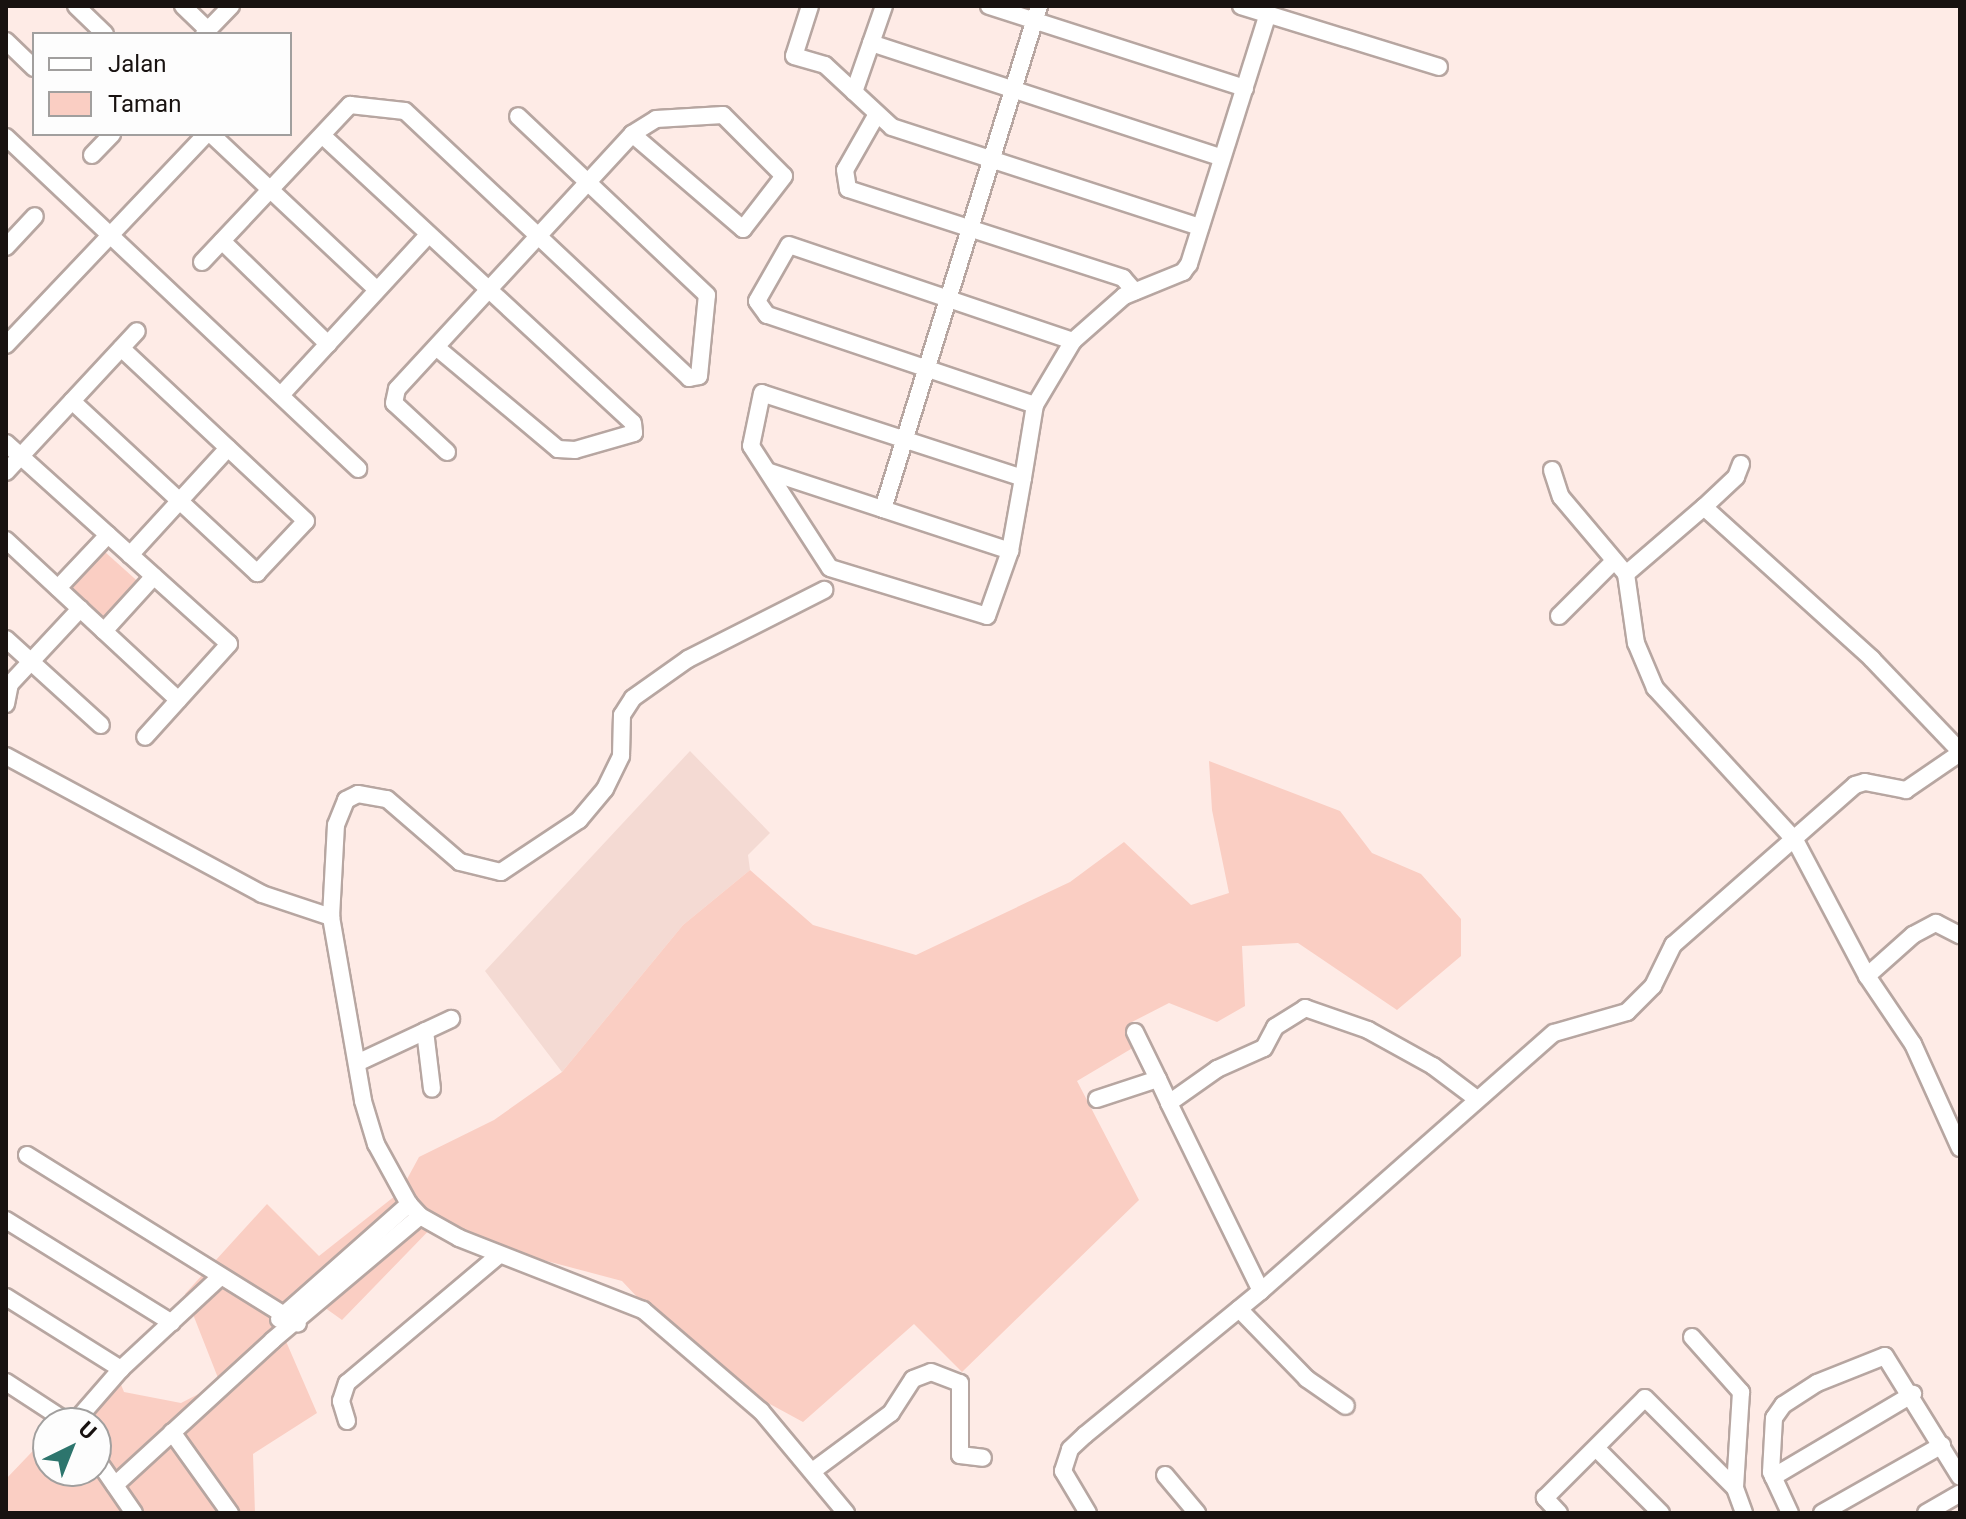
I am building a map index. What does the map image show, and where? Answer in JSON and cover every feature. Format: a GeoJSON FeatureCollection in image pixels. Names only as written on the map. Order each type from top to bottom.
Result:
{"type":"FeatureCollection","features":[{"type":"Feature","properties":{"kind":"street"},"geometry":{"type":"LineString","coordinates":[[76,6],[103,32]]}},
{"type":"Feature","properties":{"kind":"street"},"geometry":{"type":"LineString","coordinates":[[183,6],[206,32],[231,6]]}},
{"type":"Feature","properties":{"kind":"street"},"geometry":{"type":"LineString","coordinates":[[810,6],[794,56],[825,65],[892,127],[1200,227]]}},
{"type":"Feature","properties":{"kind":"street"},"geometry":{"type":"LineString","coordinates":[[854,92],[884,6]]}},
{"type":"Feature","properties":{"kind":"street"},"geometry":{"type":"LineString","coordinates":[[989,6],[1037,13],[1245,88]]}},
{"type":"Feature","properties":{"kind":"street"},"geometry":{"type":"LineString","coordinates":[[1241,6],[1439,67]]}},
{"type":"Feature","properties":{"kind":"street"},"geometry":{"type":"LineString","coordinates":[[883,509],[1037,13]]}},
{"type":"Feature","properties":{"kind":"street"},"geometry":{"type":"LineString","coordinates":[[1023,478],[762,393],[751,446],[830,568],[982,618],[992,611],[1010,551],[1023,478],[1035,405],[1073,341],[1135,292],[1183,272],[1268,14]]}},
{"type":"Feature","properties":{"kind":"street"},"geometry":{"type":"LineString","coordinates":[[6,41],[32,66]]}},
{"type":"Feature","properties":{"kind":"street"},"geometry":{"type":"LineString","coordinates":[[871,43],[1222,158]]}},
{"type":"Feature","properties":{"kind":"street"},"geometry":{"type":"LineString","coordinates":[[202,262],[354,103],[405,111],[537,239],[689,378],[701,373],[707,295],[518,116]]}},
{"type":"Feature","properties":{"kind":"street"},"geometry":{"type":"LineString","coordinates":[[877,114],[845,170],[848,189],[1123,278],[1135,292]]}},
{"type":"Feature","properties":{"kind":"street"},"geometry":{"type":"LineString","coordinates":[[447,452],[394,403],[397,389],[632,134],[656,119],[723,115],[784,176],[743,229],[632,134]]}},
{"type":"Feature","properties":{"kind":"street"},"geometry":{"type":"LineString","coordinates":[[92,155],[107,136]]}},
{"type":"Feature","properties":{"kind":"street"},"geometry":{"type":"LineString","coordinates":[[6,345],[206,136]]}},
{"type":"Feature","properties":{"kind":"street"},"geometry":{"type":"LineString","coordinates":[[210,136],[375,288]]}},
{"type":"Feature","properties":{"kind":"street"},"geometry":{"type":"LineString","coordinates":[[323,136],[427,236],[490,289],[633,423],[634,433],[575,450],[558,449],[437,348]]}},
{"type":"Feature","properties":{"kind":"street"},"geometry":{"type":"LineString","coordinates":[[6,137],[358,469]]}},
{"type":"Feature","properties":{"kind":"street"},"geometry":{"type":"LineString","coordinates":[[6,247],[35,216]]}},
{"type":"Feature","properties":{"kind":"street"},"geometry":{"type":"LineString","coordinates":[[281,395],[375,288],[427,236]]}},
{"type":"Feature","properties":{"kind":"street"},"geometry":{"type":"LineString","coordinates":[[222,241],[328,344]]}},
{"type":"Feature","properties":{"kind":"street"},"geometry":{"type":"LineString","coordinates":[[1035,405],[767,315],[757,301],[789,245],[1073,341]]}},
{"type":"Feature","properties":{"kind":"street"},"geometry":{"type":"LineString","coordinates":[[6,472],[137,331]]}},
{"type":"Feature","properties":{"kind":"street"},"geometry":{"type":"LineString","coordinates":[[72,401],[257,573],[306,521],[121,348]]}},
{"type":"Feature","properties":{"kind":"street"},"geometry":{"type":"LineString","coordinates":[[6,443],[229,644],[145,737]]}},
{"type":"Feature","properties":{"kind":"street"},"geometry":{"type":"LineString","coordinates":[[130,555],[228,448]]}},
{"type":"Feature","properties":{"kind":"street"},"geometry":{"type":"LineString","coordinates":[[1626,574],[1736,477],[1741,464]]}},
{"type":"Feature","properties":{"kind":"street"},"geometry":{"type":"LineString","coordinates":[[1552,470],[1561,497],[1626,574],[1636,643],[1655,688],[1795,840],[1867,976],[1913,1044],[1957,1123],[1960,1148]]}},
{"type":"Feature","properties":{"kind":"street"},"geometry":{"type":"LineString","coordinates":[[770,472],[1010,551]]}},
{"type":"Feature","properties":{"kind":"street"},"geometry":{"type":"LineString","coordinates":[[1088,1513],[1063,1471],[1070,1449],[1200,1336],[1261,1291],[1554,1033],[1627,1012],[1653,986],[1673,945],[1860,782],[1906,790],[1960,752],[1872,659],[1704,507]]}},
{"type":"Feature","properties":{"kind":"street"},"geometry":{"type":"LineString","coordinates":[[58,588],[108,535]]}},
{"type":"Feature","properties":{"kind":"street"},"geometry":{"type":"LineString","coordinates":[[6,540],[178,700]]}},
{"type":"Feature","properties":{"kind":"street"},"geometry":{"type":"LineString","coordinates":[[1559,616],[1614,561]]}},
{"type":"Feature","properties":{"kind":"street"},"geometry":{"type":"LineString","coordinates":[[104,631],[154,576]]}},
{"type":"Feature","properties":{"kind":"street"},"geometry":{"type":"LineString","coordinates":[[824,590],[688,659],[633,698],[622,715],[621,756],[605,789],[579,820],[501,872],[460,862],[387,799],[358,794],[346,800],[336,825],[331,917],[357,1063],[376,1144],[415,1210],[499,1255],[643,1310],[761,1411],[814,1470],[846,1513]]}},
{"type":"Feature","properties":{"kind":"street"},"geometry":{"type":"LineString","coordinates":[[6,704],[8,684],[80,609]]}},
{"type":"Feature","properties":{"kind":"street"},"geometry":{"type":"LineString","coordinates":[[6,639],[101,725]]}},
{"type":"Feature","properties":{"kind":"street"},"geometry":{"type":"LineString","coordinates":[[6,756],[262,894],[331,917]]}},
{"type":"Feature","properties":{"kind":"street"},"geometry":{"type":"LineString","coordinates":[[1867,976],[1913,935],[1936,923],[1960,935]]}},
{"type":"Feature","properties":{"kind":"street"},"geometry":{"type":"LineString","coordinates":[[1169,1103],[1217,1069],[1264,1048],[1275,1027],[1305,1008],[1368,1030],[1433,1066],[1477,1099]]}},
{"type":"Feature","properties":{"kind":"street"},"geometry":{"type":"LineString","coordinates":[[357,1063],[451,1019]]}},
{"type":"Feature","properties":{"kind":"street"},"geometry":{"type":"LineString","coordinates":[[425,1031],[432,1089]]}},
{"type":"Feature","properties":{"kind":"street"},"geometry":{"type":"LineString","coordinates":[[1135,1032],[1261,1291]]}},
{"type":"Feature","properties":{"kind":"street"},"geometry":{"type":"LineString","coordinates":[[1097,1099],[1158,1079]]}},
{"type":"Feature","properties":{"kind":"street"},"geometry":{"type":"LineString","coordinates":[[27,1155],[219,1278],[298,1324]]}},
{"type":"Feature","properties":{"kind":"street"},"geometry":{"type":"LineString","coordinates":[[273,1340],[282,1312],[415,1210]]}},
{"type":"Feature","properties":{"kind":"street"},"geometry":{"type":"LineString","coordinates":[[115,1485],[273,1340],[298,1324],[415,1210]]}},
{"type":"Feature","properties":{"kind":"street"},"geometry":{"type":"LineString","coordinates":[[6,1220],[172,1323]]}},
{"type":"Feature","properties":{"kind":"street"},"geometry":{"type":"LineString","coordinates":[[347,1421],[341,1401],[347,1383],[499,1255]]}},
{"type":"Feature","properties":{"kind":"street"},"geometry":{"type":"LineString","coordinates":[[87,1407],[121,1369],[219,1278]]}},
{"type":"Feature","properties":{"kind":"street"},"geometry":{"type":"LineString","coordinates":[[6,1297],[121,1369]]}},
{"type":"Feature","properties":{"kind":"street"},"geometry":{"type":"LineString","coordinates":[[1239,1309],[1307,1379],[1346,1406]]}},
{"type":"Feature","properties":{"kind":"street"},"geometry":{"type":"LineString","coordinates":[[1692,1337],[1741,1392],[1735,1488],[1744,1513]]}},
{"type":"Feature","properties":{"kind":"street"},"geometry":{"type":"LineString","coordinates":[[1790,1513],[1773,1477],[1774,1418],[1783,1405],[1817,1383],[1885,1356],[1913,1394],[1960,1477]]}},
{"type":"Feature","properties":{"kind":"street"},"geometry":{"type":"LineString","coordinates":[[814,1470],[872,1429],[913,1379],[931,1372],[960,1383],[960,1455],[983,1458]]}},
{"type":"Feature","properties":{"kind":"street"},"geometry":{"type":"LineString","coordinates":[[6,1382],[46,1407]]}},
{"type":"Feature","properties":{"kind":"street"},"geometry":{"type":"LineString","coordinates":[[1773,1477],[1913,1394]]}},
{"type":"Feature","properties":{"kind":"street"},"geometry":{"type":"LineString","coordinates":[[1533,1513],[1645,1398],[1735,1488]]}},
{"type":"Feature","properties":{"kind":"street"},"geometry":{"type":"LineString","coordinates":[[172,1432],[230,1513]]}},
{"type":"Feature","properties":{"kind":"street"},"geometry":{"type":"LineString","coordinates":[[1822,1513],[1942,1445]]}},
{"type":"Feature","properties":{"kind":"street"},"geometry":{"type":"LineString","coordinates":[[1596,1448],[1661,1513]]}},
{"type":"Feature","properties":{"kind":"street"},"geometry":{"type":"LineString","coordinates":[[1165,1475],[1197,1513]]}},
{"type":"Feature","properties":{"kind":"street"},"geometry":{"type":"LineString","coordinates":[[112,1481],[134,1513]]}},
{"type":"Feature","properties":{"kind":"street"},"geometry":{"type":"LineString","coordinates":[[1926,1513],[1960,1493]]}},
{"type":"Feature","properties":{"kind":"street"},"geometry":{"type":"LineString","coordinates":[[1545,1498],[1559,1513]]}},
{"type":"Feature","properties":{"kind":"shaded area"},"geometry":{"type":"Polygon","coordinates":[[[690,751],[770,833],[748,855],[750,870],[683,925],[562,1072],[485,971],[690,751]]]}},
{"type":"Feature","properties":{"kind":"green space"},"geometry":{"type":"Polygon","coordinates":[[[105,552],[138,582],[106,619],[72,588],[105,552]]]}},
{"type":"Feature","properties":{"kind":"green space"},"geometry":{"type":"Polygon","coordinates":[[[1209,761],[1340,811],[1372,853],[1421,874],[1461,919],[1461,956],[1397,1010],[1298,943],[1242,946],[1245,1006],[1217,1022],[1169,1003],[1130,1023],[1136,1046],[1077,1081],[1139,1200],[962,1372],[914,1324],[803,1422],[705,1369],[622,1281],[483,1244],[441,1218],[342,1320],[303,1292],[272,1309],[317,1413],[253,1454],[255,1513],[6,1513],[6,1479],[32,1452],[32,1487],[112,1487],[112,1407],[74,1407],[113,1365],[124,1392],[181,1403],[220,1383],[185,1294],[267,1204],[319,1256],[400,1192],[419,1157],[494,1120],[562,1072],[683,925],[750,870],[813,925],[916,955],[1070,882],[1124,842],[1191,905],[1229,893],[1212,810],[1209,761]]]}}]}
